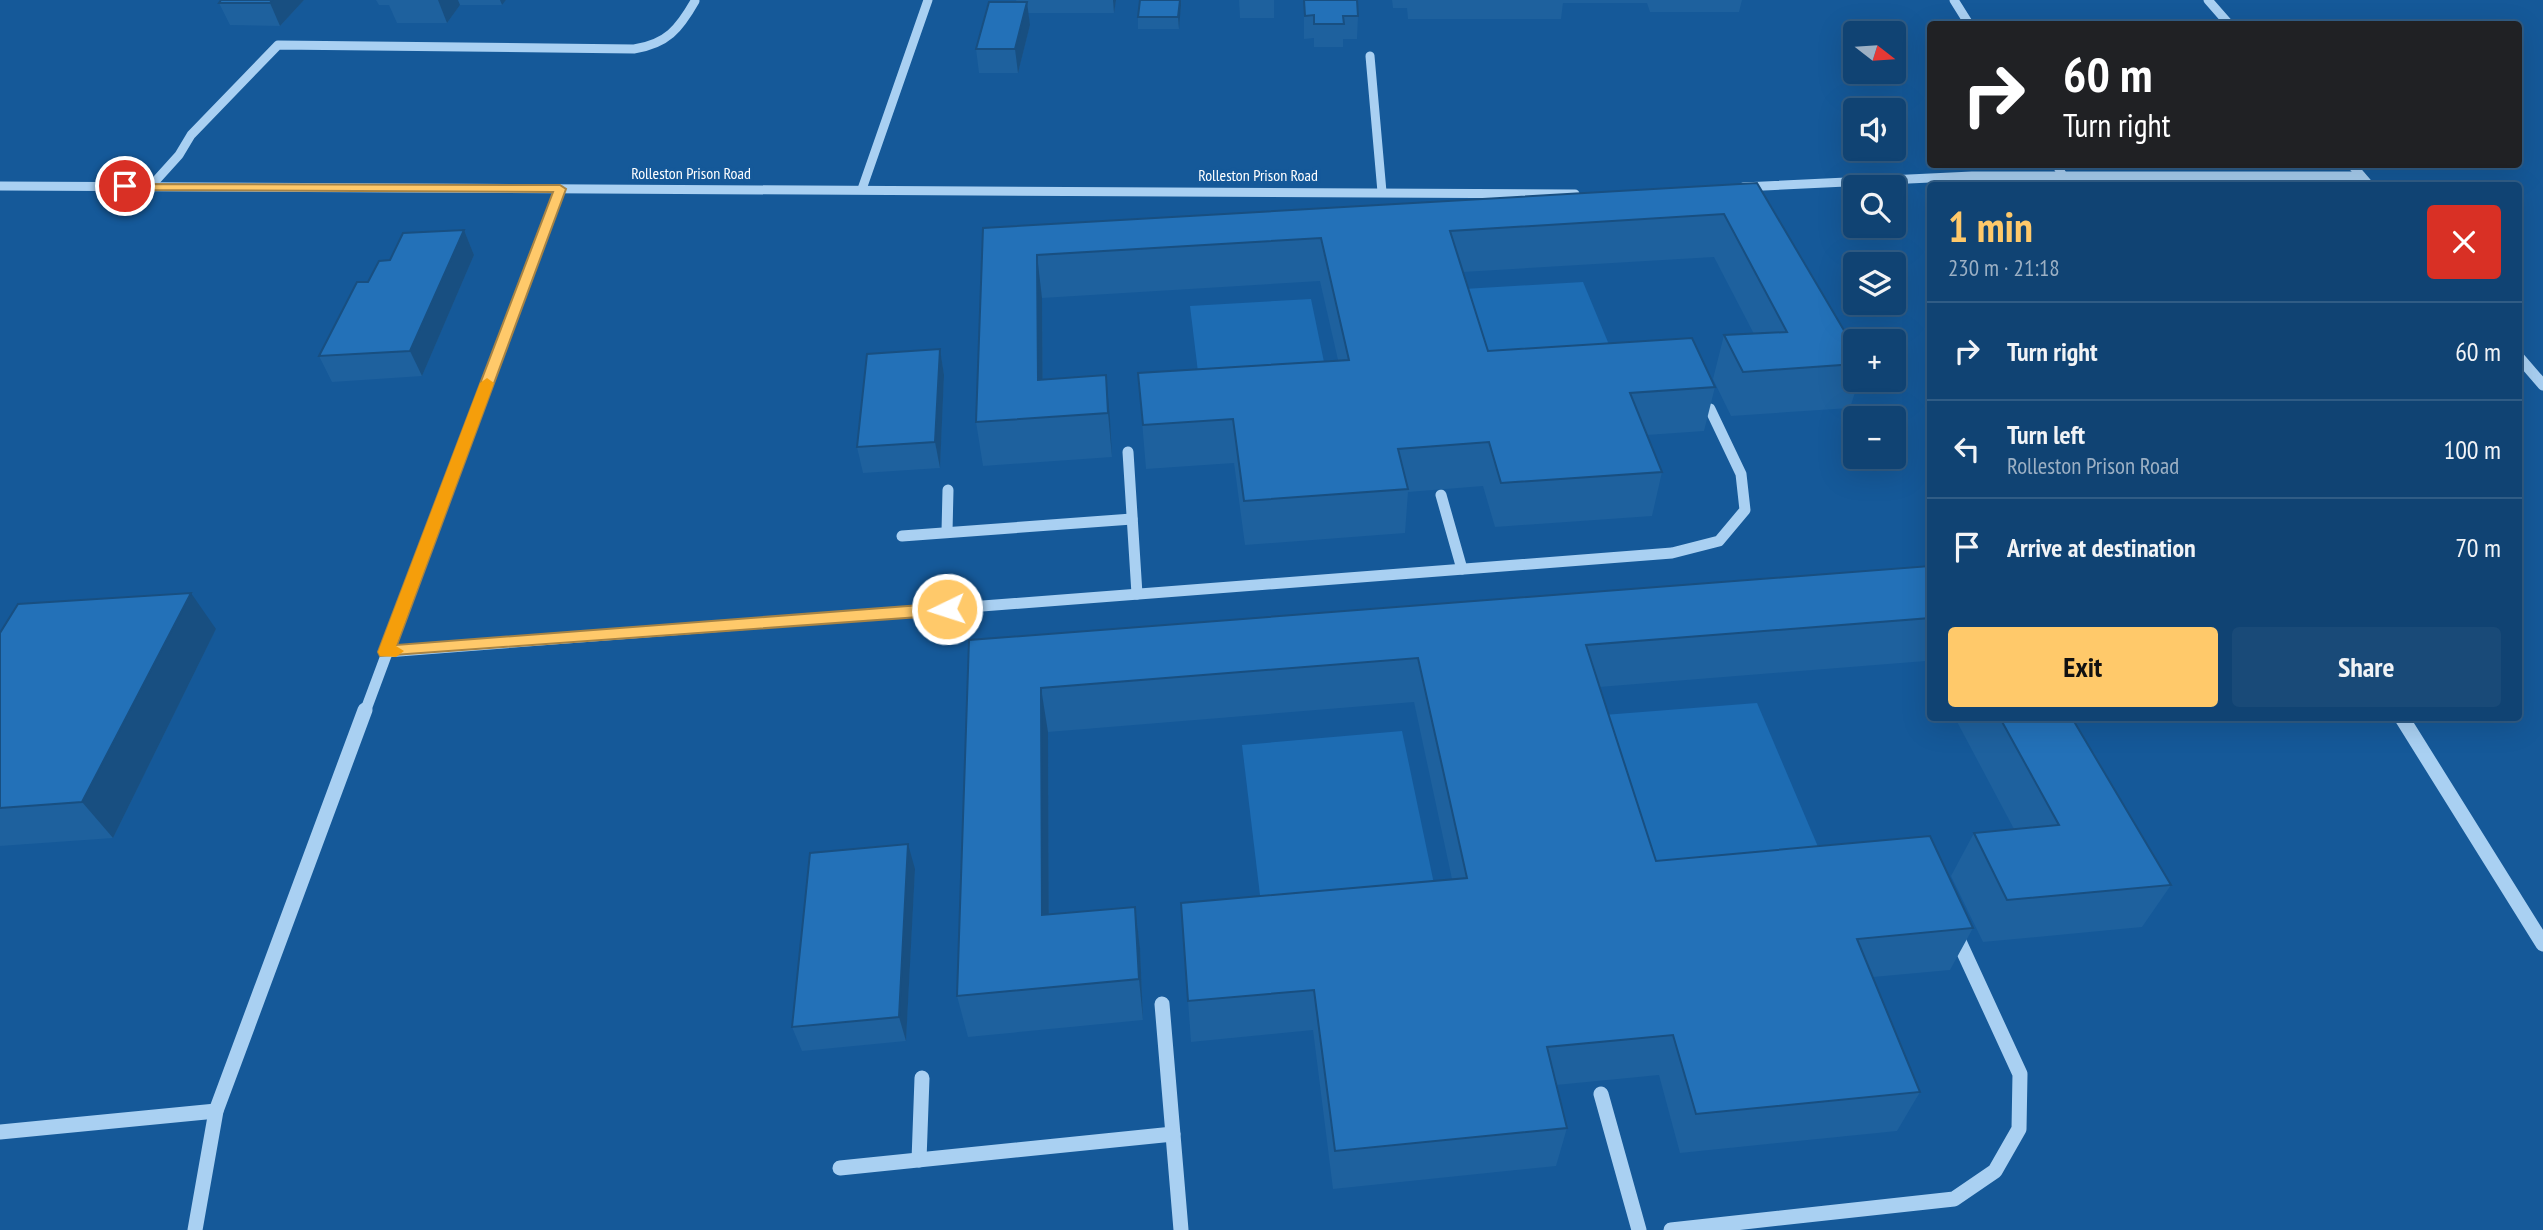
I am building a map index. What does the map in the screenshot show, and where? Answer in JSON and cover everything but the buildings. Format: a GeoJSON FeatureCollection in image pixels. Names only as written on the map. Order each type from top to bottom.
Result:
{"type":"FeatureCollection","features":[{"type":"Feature","properties":{"kind":"street"},"geometry":{"type":"LineString","coordinates":[[1954,0],[1967,21]]}},
{"type":"Feature","properties":{"kind":"street"},"geometry":{"type":"LineString","coordinates":[[2208,0],[2226,21]]}},
{"type":"Feature","properties":{"kind":"street"},"geometry":{"type":"LineString","coordinates":[[1370,56],[1382,192]]}},
{"type":"Feature","properties":{"kind":"street"},"geometry":{"type":"LineString","coordinates":[[2058,168],[2067,182]]}},
{"type":"Feature","properties":{"kind":"street"},"geometry":{"type":"LineString","coordinates":[[2354,168],[2366,182]]}},
{"type":"Feature","properties":{"kind":"street"},"geometry":{"type":"LineString","coordinates":[[1735,188],[1972,176],[2361,176]]}},
{"type":"Feature","properties":{"kind":"street","name":"Rolleston Prison Road"},"geometry":{"type":"LineString","coordinates":[[0,186],[1582,194]]}},
{"type":"Feature","properties":{"kind":"street"},"geometry":{"type":"LineString","coordinates":[[195,1230],[216,1111],[560,189]]}},
{"type":"Feature","properties":{"kind":"street"},"geometry":{"type":"LineString","coordinates":[[2522,361],[2543,385]]}},
{"type":"Feature","properties":{"kind":"street"},"geometry":{"type":"LineString","coordinates":[[386,652],[1672,553],[1719,541],[1745,510],[1741,474],[1710,409]]}},
{"type":"Feature","properties":{"kind":"street"},"geometry":{"type":"LineString","coordinates":[[1128,452],[1137,594]]}},
{"type":"Feature","properties":{"kind":"street"},"geometry":{"type":"LineString","coordinates":[[947,532],[948,490]]}},
{"type":"Feature","properties":{"kind":"street"},"geometry":{"type":"LineString","coordinates":[[1441,495],[1462,569]]}},
{"type":"Feature","properties":{"kind":"street"},"geometry":{"type":"LineString","coordinates":[[902,536],[1132,519]]}},
{"type":"Feature","properties":{"kind":"street"},"geometry":{"type":"LineString","coordinates":[[2404,721],[2543,944]]}},
{"type":"Feature","properties":{"kind":"street"},"geometry":{"type":"LineString","coordinates":[[1671,1230],[1954,1199],[1995,1171],[2019,1129],[2020,1074],[1954,931]]}},
{"type":"Feature","properties":{"kind":"street"},"geometry":{"type":"LineString","coordinates":[[1163,1004],[1181,1230]]}},
{"type":"Feature","properties":{"kind":"street"},"geometry":{"type":"LineString","coordinates":[[919,1160],[922,1078]]}},
{"type":"Feature","properties":{"kind":"street"},"geometry":{"type":"LineString","coordinates":[[1601,1094],[1639,1230]]}},
{"type":"Feature","properties":{"kind":"street"},"geometry":{"type":"LineString","coordinates":[[0,1132],[216,1111]]}},
{"type":"Feature","properties":{"kind":"street"},"geometry":{"type":"LineString","coordinates":[[840,1168],[1173,1134]]}},
{"type":"Feature","properties":{"kind":"lane"},"geometry":{"type":"LineString","coordinates":[[862,189],[928,0]]}},
{"type":"Feature","properties":{"kind":"lane"},"geometry":{"type":"LineString","coordinates":[[151,186],[179,155],[191,135],[278,46],[634,49],[660,46],[675,36],[695,1]]}},
{"type":"Feature","properties":{"kind":"shaded area"},"geometry":{"type":"Polygon","coordinates":[[[1583,282],[1622,376],[1495,385],[1464,289],[1583,282]]]}},
{"type":"Feature","properties":{"kind":"shaded area"},"geometry":{"type":"Polygon","coordinates":[[[1311,299],[1331,396],[1202,405],[1190,306],[1311,299]]]}},
{"type":"Feature","properties":{"kind":"shaded area"},"geometry":{"type":"Polygon","coordinates":[[[1757,703],[1827,868],[1658,884],[1604,715],[1757,703]]]}},
{"type":"Feature","properties":{"kind":"shaded area"},"geometry":{"type":"Polygon","coordinates":[[[1402,731],[1438,903],[1263,920],[1242,745],[1402,731]]]}},
{"type":"Feature","properties":{"kind":"slow traffic"},"geometry":{"type":"LineString","coordinates":[[396,651],[386,652],[487,383]]}},
{"type":"Feature","properties":{"kind":"route"},"geometry":{"type":"LineString","coordinates":[[125,186],[560,189],[386,652],[947,609]]}}]}
